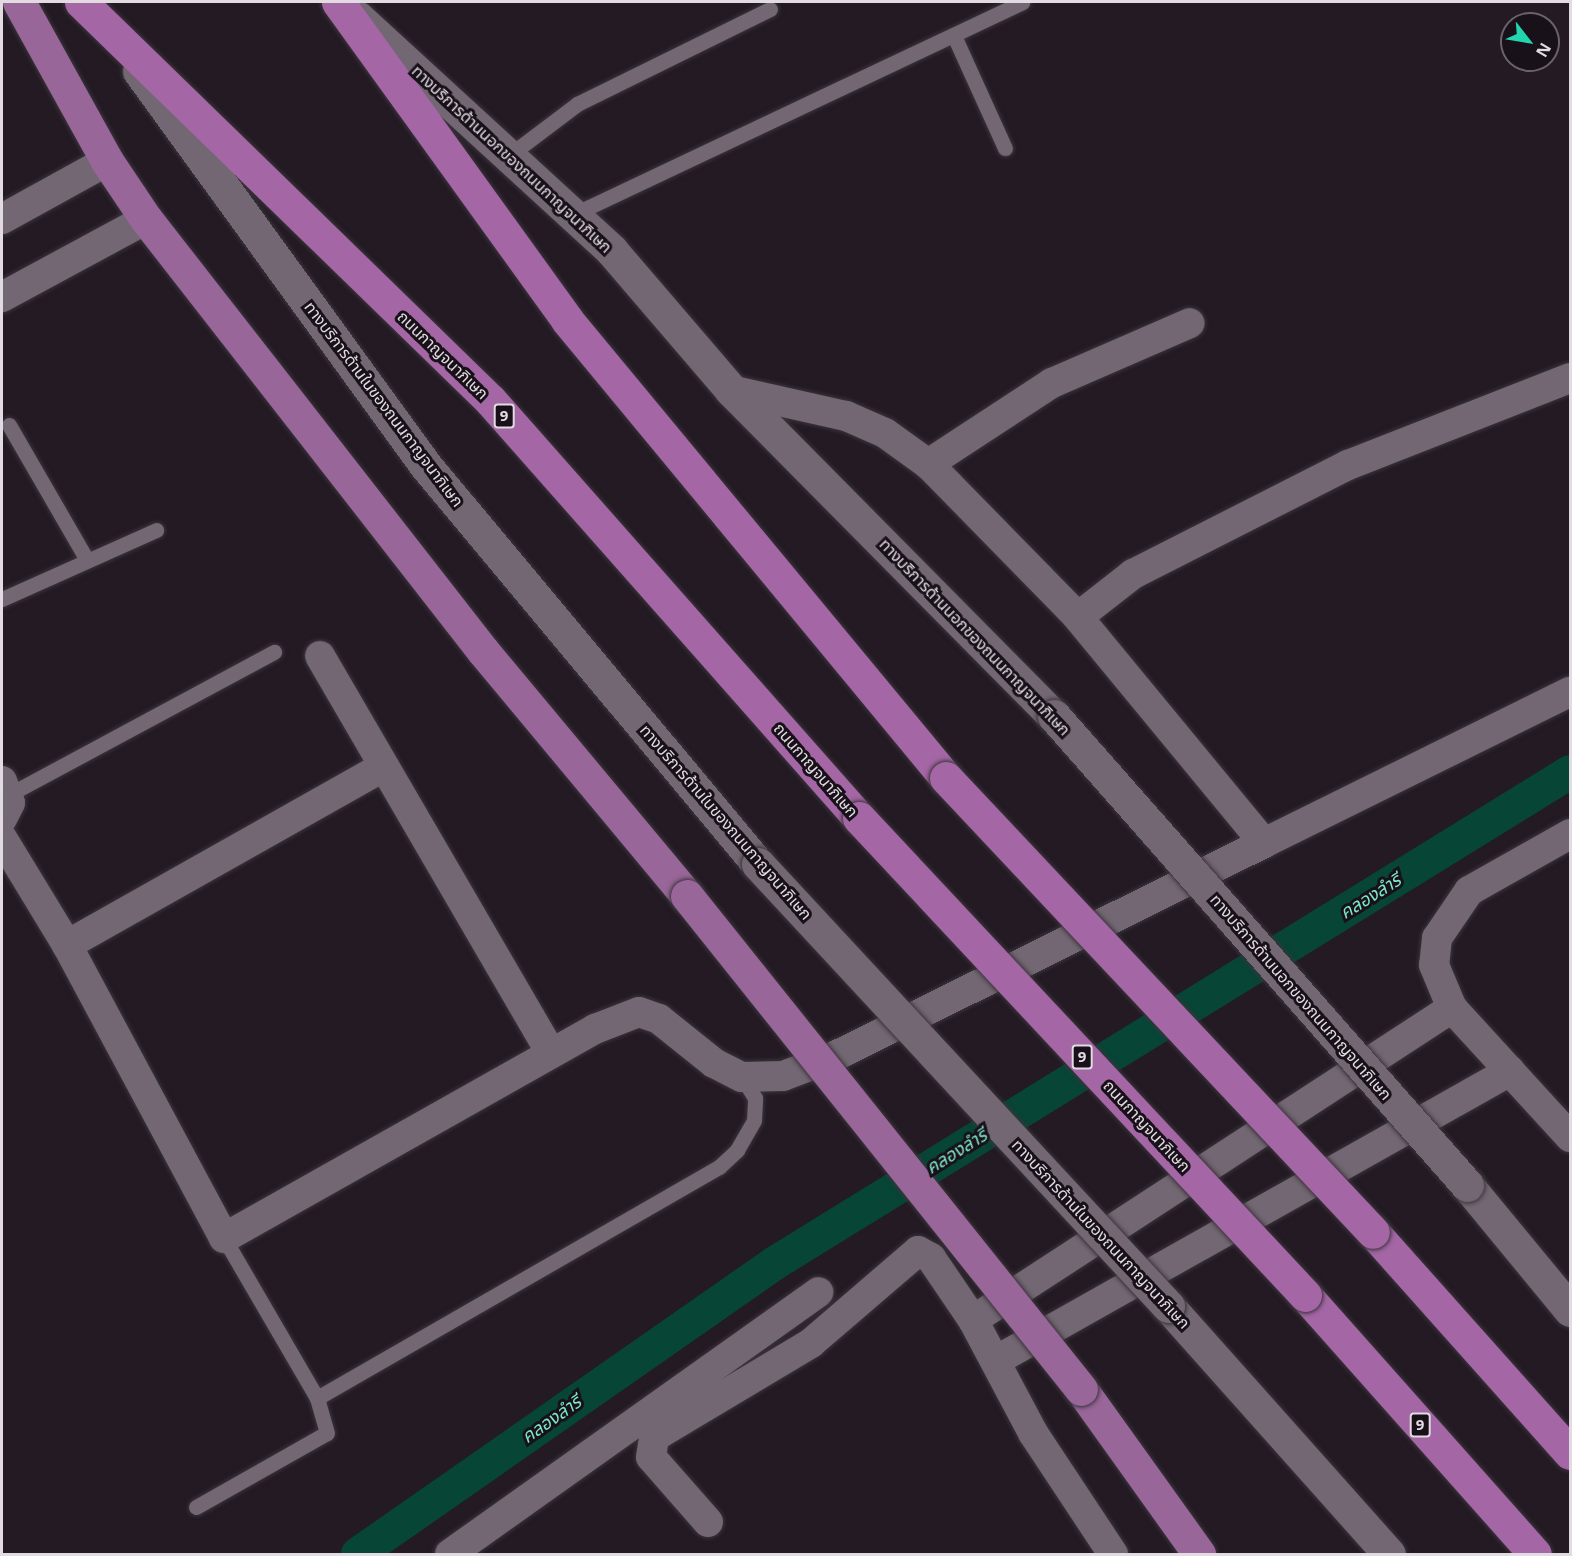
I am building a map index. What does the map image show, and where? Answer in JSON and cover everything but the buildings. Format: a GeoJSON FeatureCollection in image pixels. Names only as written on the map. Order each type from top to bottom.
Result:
{"type":"FeatureCollection","features":[{"type":"Feature","properties":{"kind":"highway","name":"ถนนกาญจนาภิเษก"},"geometry":{"type":"LineString","coordinates":[[81,2],[119,42],[490,400],[859,818],[1305,1295],[1535,1554]]}},
{"type":"Feature","properties":{"kind":"highway"},"geometry":{"type":"LineString","coordinates":[[339,2],[567,320],[946,778],[1372,1232],[1570,1453]]}},
{"type":"Feature","properties":{"kind":"main road"},"geometry":{"type":"LineString","coordinates":[[20,2],[107,161],[146,219],[483,651],[687,896],[1081,1389],[1199,1554]]}},
{"type":"Feature","properties":{"kind":"main road","name":"ทางบริการด้านนอกของถนนกาญจนาภิเษก"},"geometry":{"type":"LineString","coordinates":[[339,2],[512,154],[612,251],[731,390],[1054,716],[1467,1185],[1570,1310]]}},
{"type":"Feature","properties":{"kind":"main road","name":"ทางบริการด้านในของถนนกาญจนาภิเษก"},"geometry":{"type":"LineString","coordinates":[[119,42],[426,466],[758,864],[1168,1306],[1389,1554]]}},
{"type":"Feature","properties":{"kind":"street"},"geometry":{"type":"LineString","coordinates":[[2,219],[107,161]]}},
{"type":"Feature","properties":{"kind":"street"},"geometry":{"type":"LineString","coordinates":[[2,297],[146,219]]}},
{"type":"Feature","properties":{"kind":"street"},"geometry":{"type":"LineString","coordinates":[[928,464],[1052,383],[1190,323]]}},
{"type":"Feature","properties":{"kind":"street"},"geometry":{"type":"LineString","coordinates":[[1078,617],[1161,558],[1348,465],[1570,378]]}},
{"type":"Feature","properties":{"kind":"street"},"geometry":{"type":"LineString","coordinates":[[731,390],[846,416],[885,433],[928,464],[1078,617],[1276,836]]}},
{"type":"Feature","properties":{"kind":"street"},"geometry":{"type":"LineString","coordinates":[[320,656],[381,768],[550,1051]]}},
{"type":"Feature","properties":{"kind":"street"},"geometry":{"type":"LineString","coordinates":[[2,838],[67,945],[224,1238],[550,1051],[639,1012],[659,1019],[714,1063],[742,1077],[783,1076],[831,1058],[1570,692]]}},
{"type":"Feature","properties":{"kind":"street"},"geometry":{"type":"LineString","coordinates":[[67,945],[381,768]]}},
{"type":"Feature","properties":{"kind":"street"},"geometry":{"type":"LineString","coordinates":[[1570,834],[1469,891],[1449,915],[1437,938],[1434,965],[1452,1008],[1570,1137]]}},
{"type":"Feature","properties":{"kind":"street"},"geometry":{"type":"LineString","coordinates":[[973,1320],[1452,1008]]}},
{"type":"Feature","properties":{"kind":"street"},"geometry":{"type":"LineString","coordinates":[[997,1360],[1510,1071]]}},
{"type":"Feature","properties":{"kind":"street"},"geometry":{"type":"LineString","coordinates":[[708,1522],[651,1457],[654,1437],[811,1343],[918,1251],[931,1258],[973,1320],[997,1360],[1033,1433],[1113,1554]]}},
{"type":"Feature","properties":{"kind":"street"},"geometry":{"type":"LineString","coordinates":[[450,1554],[818,1292]]}},
{"type":"Feature","properties":{"kind":"lane"},"geometry":{"type":"LineString","coordinates":[[572,214],[955,38],[1022,2]]}},
{"type":"Feature","properties":{"kind":"lane"},"geometry":{"type":"LineString","coordinates":[[512,154],[577,104],[770,9]]}},
{"type":"Feature","properties":{"kind":"lane"},"geometry":{"type":"LineString","coordinates":[[955,38],[1005,148]]}},
{"type":"Feature","properties":{"kind":"lane"},"geometry":{"type":"LineString","coordinates":[[9,425],[87,560]]}},
{"type":"Feature","properties":{"kind":"lane"},"geometry":{"type":"LineString","coordinates":[[2,598],[156,530]]}},
{"type":"Feature","properties":{"kind":"lane"},"geometry":{"type":"LineString","coordinates":[[4,798],[274,652]]}},
{"type":"Feature","properties":{"kind":"lane"},"geometry":{"type":"LineString","coordinates":[[317,1398],[719,1167],[737,1150],[754,1120],[755,1098],[742,1077]]}},
{"type":"Feature","properties":{"kind":"lane"},"geometry":{"type":"LineString","coordinates":[[196,1507],[322,1440],[327,1424],[317,1398],[224,1238]]}},
{"type":"Feature","properties":{"kind":"waterway","name":"คลองลำรี"},"geometry":{"type":"LineString","coordinates":[[358,1554],[775,1263],[1570,772]]}}]}
